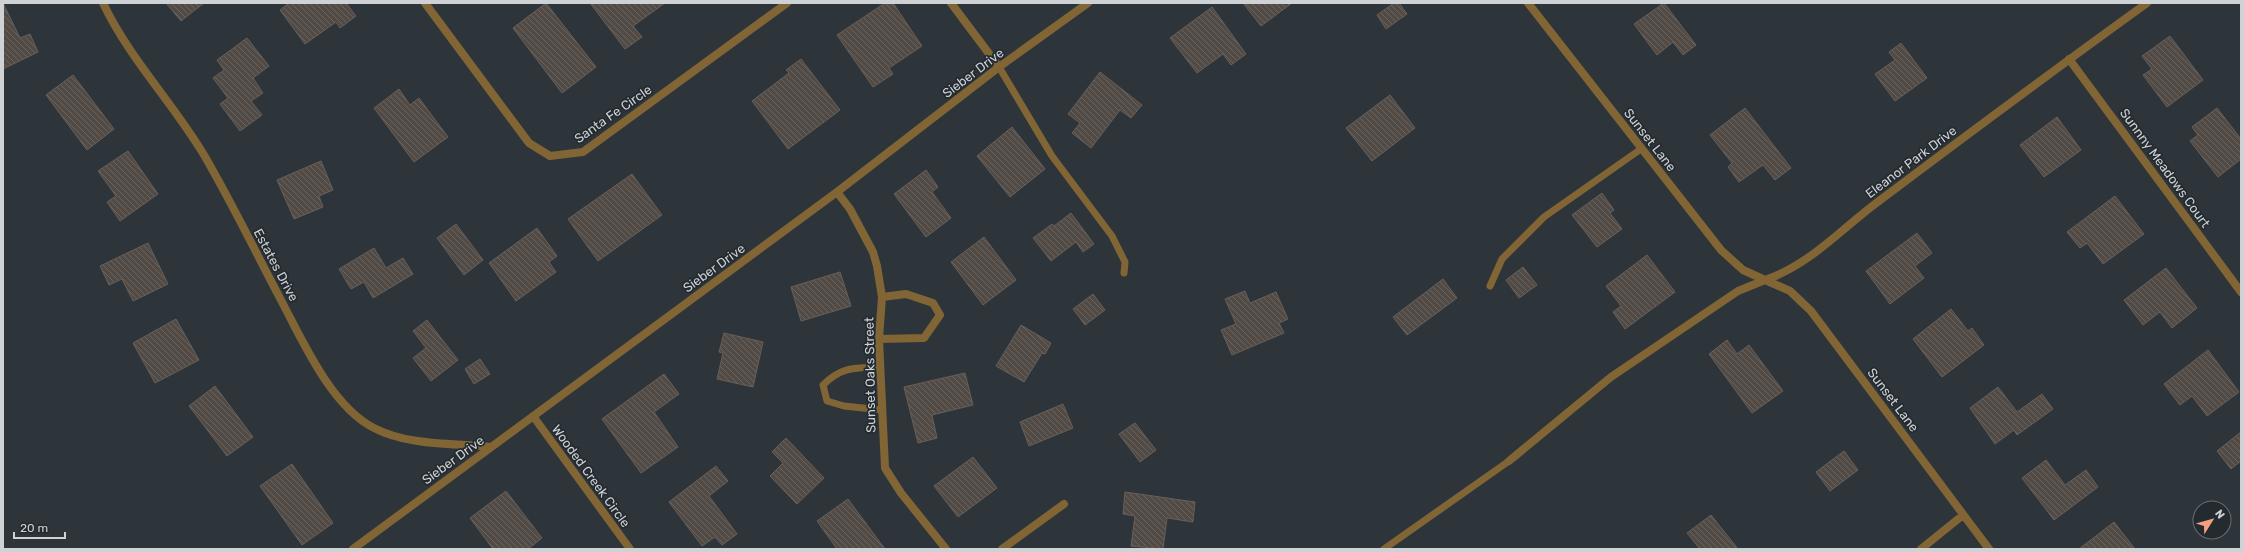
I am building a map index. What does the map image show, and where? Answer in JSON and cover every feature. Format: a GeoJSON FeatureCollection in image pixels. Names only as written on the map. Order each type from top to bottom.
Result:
{"type":"FeatureCollection","features":[{"type":"Feature","properties":{"kind":"street","name":"Estates Drive"},"geometry":{"type":"LineString","coordinates":[[103,3],[115,30],[153,79],[204,154],[316,366],[349,410],[374,428],[407,439],[491,447]]}},
{"type":"Feature","properties":{"kind":"street","name":"Santa Fe Circle"},"geometry":{"type":"LineString","coordinates":[[425,3],[529,142],[550,156],[583,152],[787,3]]}},
{"type":"Feature","properties":{"kind":"street"},"geometry":{"type":"LineString","coordinates":[[951,3],[1000,67]]}},
{"type":"Feature","properties":{"kind":"street","name":"Sieber Drive"},"geometry":{"type":"LineString","coordinates":[[353,549],[837,192],[1000,67],[1088,3]]}},
{"type":"Feature","properties":{"kind":"street","name":"Sunset Lane"},"geometry":{"type":"LineString","coordinates":[[1528,3],[1721,250],[1744,270],[1790,291],[1811,311],[1989,549]]}},
{"type":"Feature","properties":{"kind":"street","name":"Eleanor Park Drive"},"geometry":{"type":"LineString","coordinates":[[1765,280],[1781,274],[1806,260],[1860,215],[2069,59],[2147,3]]}},
{"type":"Feature","properties":{"kind":"street","name":"Sunnny Meadows Court"},"geometry":{"type":"LineString","coordinates":[[2069,59],[2241,292]]}},
{"type":"Feature","properties":{"kind":"street","name":"Sunset Oaks Street"},"geometry":{"type":"LineString","coordinates":[[837,192],[850,209],[873,252],[882,297],[879,339],[885,468],[901,494],[946,549]]}},
{"type":"Feature","properties":{"kind":"street"},"geometry":{"type":"LineString","coordinates":[[1509,461],[1610,377],[1738,291],[1765,280]]}},
{"type":"Feature","properties":{"kind":"street"},"geometry":{"type":"LineString","coordinates":[[879,339],[924,338],[940,315],[933,302],[906,294],[882,297]]}},
{"type":"Feature","properties":{"kind":"street","name":"Wooded Creek Circle"},"geometry":{"type":"LineString","coordinates":[[533,416],[630,549]]}},
{"type":"Feature","properties":{"kind":"street"},"geometry":{"type":"LineString","coordinates":[[1002,549],[1064,504]]}},
{"type":"Feature","properties":{"kind":"street"},"geometry":{"type":"LineString","coordinates":[[1921,549],[1963,515]]}},
{"type":"Feature","properties":{"kind":"lane"},"geometry":{"type":"LineString","coordinates":[[1000,67],[1052,156],[1112,236],[1125,262],[1124,273]]}},
{"type":"Feature","properties":{"kind":"lane"},"geometry":{"type":"LineString","coordinates":[[1490,286],[1502,259],[1544,217],[1641,148]]}},
{"type":"Feature","properties":{"kind":"lane"},"geometry":{"type":"LineString","coordinates":[[880,367],[841,370],[823,385],[827,401],[844,406],[882,410]]}},
{"type":"Feature","properties":{"kind":"lane"},"geometry":{"type":"LineString","coordinates":[[1384,549],[1509,461]]}},
{"type":"Feature","properties":{"kind":"building"},"geometry":{"type":"Polygon","coordinates":[[[3,3],[20,38],[30,34],[38,52],[3,69],[3,3]]]}},
{"type":"Feature","properties":{"kind":"building"},"geometry":{"type":"Polygon","coordinates":[[[166,3],[204,3],[181,21],[166,3]]]}},
{"type":"Feature","properties":{"kind":"building"},"geometry":{"type":"Polygon","coordinates":[[[289,3],[346,3],[356,16],[340,28],[336,22],[305,44],[280,10],[289,3]]]}},
{"type":"Feature","properties":{"kind":"building"},"geometry":{"type":"Polygon","coordinates":[[[546,3],[596,67],[562,93],[513,28],[546,3]]]}},
{"type":"Feature","properties":{"kind":"building"},"geometry":{"type":"Polygon","coordinates":[[[590,3],[665,3],[633,26],[642,37],[625,49],[590,3]]]}},
{"type":"Feature","properties":{"kind":"building"},"geometry":{"type":"Polygon","coordinates":[[[885,3],[893,3],[922,46],[889,68],[893,74],[873,87],[837,35],[885,3]]]}},
{"type":"Feature","properties":{"kind":"building"},"geometry":{"type":"Polygon","coordinates":[[[1243,3],[1292,3],[1261,26],[1243,3]]]}},
{"type":"Feature","properties":{"kind":"building"},"geometry":{"type":"Polygon","coordinates":[[[1394,3],[1399,3],[1407,14],[1386,29],[1377,15],[1394,3]]]}},
{"type":"Feature","properties":{"kind":"building"},"geometry":{"type":"Polygon","coordinates":[[[1664,3],[1696,45],[1683,55],[1673,42],[1657,55],[1634,24],[1664,3]]]}},
{"type":"Feature","properties":{"kind":"building"},"geometry":{"type":"Polygon","coordinates":[[[1212,7],[1246,54],[1231,65],[1223,54],[1197,73],[1170,38],[1212,7]]]}},
{"type":"Feature","properties":{"kind":"building"},"geometry":{"type":"Polygon","coordinates":[[[2170,36],[2203,80],[2167,107],[2143,75],[2152,69],[2142,56],[2170,36]]]}},
{"type":"Feature","properties":{"kind":"building"},"geometry":{"type":"Polygon","coordinates":[[[247,38],[269,66],[253,78],[263,93],[251,101],[262,115],[240,131],[220,104],[228,98],[213,78],[224,70],[217,60],[247,38]]]}},
{"type":"Feature","properties":{"kind":"building"},"geometry":{"type":"Polygon","coordinates":[[[1901,43],[1927,78],[1895,101],[1875,74],[1895,60],[1889,52],[1901,43]]]}},
{"type":"Feature","properties":{"kind":"building"},"geometry":{"type":"Polygon","coordinates":[[[801,59],[840,110],[788,149],[752,101],[789,73],[786,70],[801,59]]]}},
{"type":"Feature","properties":{"kind":"building"},"geometry":{"type":"Polygon","coordinates":[[[1100,72],[1142,105],[1131,118],[1120,110],[1091,148],[1072,133],[1080,123],[1068,114],[1100,72]]]}},
{"type":"Feature","properties":{"kind":"building"},"geometry":{"type":"Polygon","coordinates":[[[73,75],[114,129],[87,150],[46,95],[73,75]]]}},
{"type":"Feature","properties":{"kind":"building"},"geometry":{"type":"Polygon","coordinates":[[[399,89],[410,105],[419,98],[448,137],[414,162],[374,108],[399,89]]]}},
{"type":"Feature","properties":{"kind":"building"},"geometry":{"type":"Polygon","coordinates":[[[1390,95],[1415,128],[1372,161],[1346,128],[1390,95]]]}},
{"type":"Feature","properties":{"kind":"building"},"geometry":{"type":"Polygon","coordinates":[[[1745,108],[1791,168],[1775,180],[1763,165],[1739,182],[1728,167],[1732,163],[1710,135],[1745,108]]]}},
{"type":"Feature","properties":{"kind":"building"},"geometry":{"type":"Polygon","coordinates":[[[2217,108],[2241,139],[2241,159],[2218,177],[2190,141],[2198,135],[2192,127],[2217,108]]]}},
{"type":"Feature","properties":{"kind":"building"},"geometry":{"type":"Polygon","coordinates":[[[2057,117],[2081,150],[2044,177],[2020,145],[2057,117]]]}},
{"type":"Feature","properties":{"kind":"building"},"geometry":{"type":"Polygon","coordinates":[[[1012,127],[1045,169],[1010,197],[977,156],[1012,127]]]}},
{"type":"Feature","properties":{"kind":"building"},"geometry":{"type":"Polygon","coordinates":[[[128,151],[158,194],[120,221],[107,202],[116,196],[98,171],[128,151]]]}},
{"type":"Feature","properties":{"kind":"building"},"geometry":{"type":"Polygon","coordinates":[[[321,161],[333,190],[319,196],[323,207],[294,219],[277,180],[321,161]]]}},
{"type":"Feature","properties":{"kind":"building"},"geometry":{"type":"Polygon","coordinates":[[[926,170],[938,187],[932,192],[951,218],[926,237],[894,194],[926,170]]]}},
{"type":"Feature","properties":{"kind":"building"},"geometry":{"type":"Polygon","coordinates":[[[632,174],[662,215],[598,261],[568,219],[632,174]]]}},
{"type":"Feature","properties":{"kind":"building"},"geometry":{"type":"Polygon","coordinates":[[[1602,193],[1614,210],[1610,213],[1622,229],[1597,247],[1572,215],[1602,193]]]}},
{"type":"Feature","properties":{"kind":"building"},"geometry":{"type":"Polygon","coordinates":[[[2115,196],[2144,234],[2103,264],[2087,243],[2080,248],[2067,232],[2115,196]]]}},
{"type":"Feature","properties":{"kind":"building"},"geometry":{"type":"Polygon","coordinates":[[[1071,213],[1094,244],[1083,252],[1076,242],[1051,261],[1033,238],[1052,224],[1054,226],[1071,213]]]}},
{"type":"Feature","properties":{"kind":"building"},"geometry":{"type":"Polygon","coordinates":[[[456,224],[483,260],[464,275],[437,238],[456,224]]]}},
{"type":"Feature","properties":{"kind":"building"},"geometry":{"type":"Polygon","coordinates":[[[537,228],[557,256],[549,262],[556,272],[516,301],[489,263],[537,228]]]}},
{"type":"Feature","properties":{"kind":"building"},"geometry":{"type":"Polygon","coordinates":[[[1917,233],[1932,253],[1915,266],[1924,278],[1890,304],[1866,271],[1917,233]]]}},
{"type":"Feature","properties":{"kind":"building"},"geometry":{"type":"Polygon","coordinates":[[[984,237],[1016,280],[983,305],[951,262],[984,237]]]}},
{"type":"Feature","properties":{"kind":"building"},"geometry":{"type":"Polygon","coordinates":[[[148,243],[168,284],[133,301],[122,279],[109,285],[100,266],[148,243]]]}},
{"type":"Feature","properties":{"kind":"building"},"geometry":{"type":"Polygon","coordinates":[[[374,248],[386,268],[403,258],[413,274],[373,298],[364,282],[351,289],[339,269],[374,248]]]}},
{"type":"Feature","properties":{"kind":"building"},"geometry":{"type":"Polygon","coordinates":[[[1647,255],[1675,292],[1625,329],[1613,312],[1621,306],[1606,286],[1647,255]]]}},
{"type":"Feature","properties":{"kind":"building"},"geometry":{"type":"Polygon","coordinates":[[[1523,267],[1537,285],[1519,298],[1506,280],[1523,267]]]}},
{"type":"Feature","properties":{"kind":"building"},"geometry":{"type":"Polygon","coordinates":[[[2166,268],[2197,308],[2172,328],[2160,312],[2143,325],[2124,300],[2166,268]]]}},
{"type":"Feature","properties":{"kind":"building"},"geometry":{"type":"Polygon","coordinates":[[[840,272],[851,306],[801,321],[791,287],[840,272]]]}},
{"type":"Feature","properties":{"kind":"building"},"geometry":{"type":"Polygon","coordinates":[[[1443,279],[1457,298],[1407,335],[1393,317],[1443,279]]]}},
{"type":"Feature","properties":{"kind":"building"},"geometry":{"type":"Polygon","coordinates":[[[1245,291],[1250,303],[1276,292],[1288,319],[1279,323],[1284,333],[1232,355],[1221,330],[1236,324],[1225,299],[1245,291]]]}},
{"type":"Feature","properties":{"kind":"building"},"geometry":{"type":"Polygon","coordinates":[[[1093,294],[1105,310],[1085,325],[1073,309],[1093,294]]]}},
{"type":"Feature","properties":{"kind":"building"},"geometry":{"type":"Polygon","coordinates":[[[1951,309],[1968,331],[1972,328],[1984,345],[1942,377],[1913,339],[1951,309]]]}},
{"type":"Feature","properties":{"kind":"building"},"geometry":{"type":"Polygon","coordinates":[[[176,319],[199,360],[155,383],[133,343],[176,319]]]}},
{"type":"Feature","properties":{"kind":"building"},"geometry":{"type":"Polygon","coordinates":[[[427,320],[458,360],[431,381],[413,358],[426,348],[413,331],[427,320]]]}},
{"type":"Feature","properties":{"kind":"building"},"geometry":{"type":"Polygon","coordinates":[[[1021,325],[1051,343],[1045,354],[1042,353],[1024,382],[996,366],[1021,325]]]}},
{"type":"Feature","properties":{"kind":"building"},"geometry":{"type":"Polygon","coordinates":[[[724,333],[763,342],[753,387],[717,379],[723,353],[719,352],[724,333]]]}},
{"type":"Feature","properties":{"kind":"building"},"geometry":{"type":"Polygon","coordinates":[[[1727,340],[1737,354],[1749,345],[1783,391],[1752,413],[1709,354],[1727,340]]]}},
{"type":"Feature","properties":{"kind":"building"},"geometry":{"type":"Polygon","coordinates":[[[2208,350],[2239,392],[2207,416],[2192,396],[2180,405],[2164,384],[2208,350]]]}},
{"type":"Feature","properties":{"kind":"building"},"geometry":{"type":"Polygon","coordinates":[[[480,359],[490,374],[474,384],[465,369],[480,359]]]}},
{"type":"Feature","properties":{"kind":"building"},"geometry":{"type":"Polygon","coordinates":[[[965,373],[973,405],[932,415],[937,438],[918,443],[904,387],[965,373]]]}},
{"type":"Feature","properties":{"kind":"building"},"geometry":{"type":"Polygon","coordinates":[[[664,374],[679,394],[654,412],[678,447],[641,473],[602,419],[664,374]]]}},
{"type":"Feature","properties":{"kind":"building"},"geometry":{"type":"Polygon","coordinates":[[[215,386],[253,437],[227,456],[189,406],[215,386]]]}},
{"type":"Feature","properties":{"kind":"building"},"geometry":{"type":"Polygon","coordinates":[[[1998,387],[2017,412],[2042,394],[2053,409],[2017,435],[2014,430],[1995,444],[1970,408],[1998,387]]]}},
{"type":"Feature","properties":{"kind":"building"},"geometry":{"type":"Polygon","coordinates":[[[1063,404],[1073,428],[1029,446],[1020,422],[1063,404]]]}},
{"type":"Feature","properties":{"kind":"building"},"geometry":{"type":"Polygon","coordinates":[[[1135,423],[1156,450],[1140,462],[1119,434],[1135,423]]]}},
{"type":"Feature","properties":{"kind":"building"},"geometry":{"type":"Polygon","coordinates":[[[2241,432],[2241,461],[2231,469],[2217,451],[2241,432]]]}},
{"type":"Feature","properties":{"kind":"building"},"geometry":{"type":"Polygon","coordinates":[[[786,438],[824,478],[797,504],[770,476],[783,463],[772,452],[786,438]]]}},
{"type":"Feature","properties":{"kind":"building"},"geometry":{"type":"Polygon","coordinates":[[[1844,451],[1858,470],[1830,491],[1816,472],[1844,451]]]}},
{"type":"Feature","properties":{"kind":"building"},"geometry":{"type":"Polygon","coordinates":[[[973,457],[997,488],[958,517],[934,486],[973,457]]]}},
{"type":"Feature","properties":{"kind":"building"},"geometry":{"type":"Polygon","coordinates":[[[2046,460],[2065,485],[2086,470],[2098,487],[2054,520],[2022,478],[2046,460]]]}},
{"type":"Feature","properties":{"kind":"building"},"geometry":{"type":"Polygon","coordinates":[[[292,464],[333,523],[302,545],[260,486],[292,464]]]}},
{"type":"Feature","properties":{"kind":"building"},"geometry":{"type":"Polygon","coordinates":[[[716,466],[728,481],[709,496],[737,534],[722,545],[715,537],[702,546],[669,502],[716,466]]]}},
{"type":"Feature","properties":{"kind":"building"},"geometry":{"type":"Polygon","coordinates":[[[506,491],[542,538],[528,549],[493,549],[470,518],[506,491]]]}},
{"type":"Feature","properties":{"kind":"building"},"geometry":{"type":"Polygon","coordinates":[[[1125,492],[1195,502],[1193,522],[1167,518],[1163,549],[1131,546],[1135,516],[1123,514],[1125,492]]]}},
{"type":"Feature","properties":{"kind":"building"},"geometry":{"type":"Polygon","coordinates":[[[848,499],[885,549],[837,549],[817,521],[848,499]]]}},
{"type":"Feature","properties":{"kind":"building"},"geometry":{"type":"Polygon","coordinates":[[[1711,515],[1738,549],[1700,549],[1687,533],[1711,515]]]}},
{"type":"Feature","properties":{"kind":"building"},"geometry":{"type":"Polygon","coordinates":[[[2114,522],[2135,549],[2079,549],[2114,522]]]}}]}
